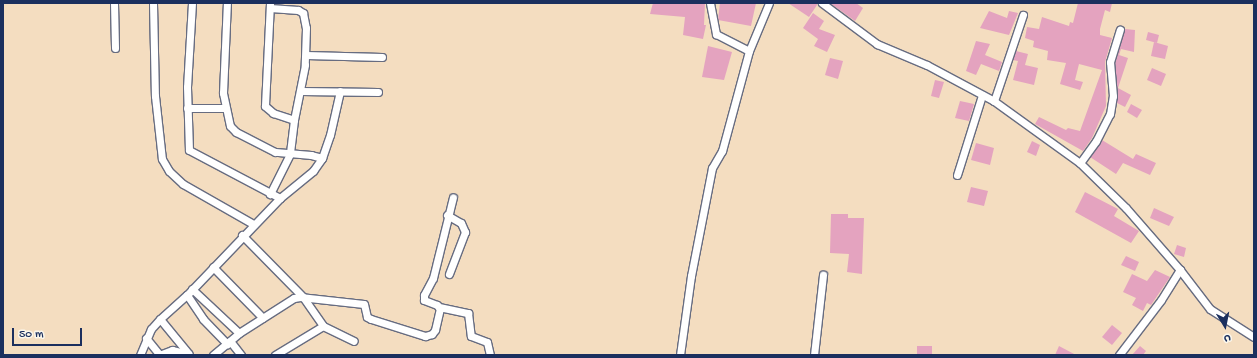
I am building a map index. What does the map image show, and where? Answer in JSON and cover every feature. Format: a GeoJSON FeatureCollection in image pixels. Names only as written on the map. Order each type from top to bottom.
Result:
{"type":"FeatureCollection","features":[{"type":"Feature","properties":{"kind":"street"},"geometry":{"type":"LineString","coordinates":[[114,3],[115,48]]}},
{"type":"Feature","properties":{"kind":"street"},"geometry":{"type":"LineString","coordinates":[[153,3],[155,96],[162,159],[169,170],[183,184],[253,224]]}},
{"type":"Feature","properties":{"kind":"street"},"geometry":{"type":"LineString","coordinates":[[192,3],[187,108],[189,150],[280,198]]}},
{"type":"Feature","properties":{"kind":"street"},"geometry":{"type":"LineString","coordinates":[[226,3],[223,93],[230,126],[236,132],[275,152],[311,155],[322,158]]}},
{"type":"Feature","properties":{"kind":"street"},"geometry":{"type":"LineString","coordinates":[[710,3],[716,34],[749,51]]}},
{"type":"Feature","properties":{"kind":"street"},"geometry":{"type":"LineString","coordinates":[[680,355],[690,283],[712,168],[722,151],[749,51],[770,3]]}},
{"type":"Feature","properties":{"kind":"street"},"geometry":{"type":"LineString","coordinates":[[822,3],[877,44],[927,65],[994,101],[1080,163],[1126,208],[1180,270],[1210,309],[1254,337]]}},
{"type":"Feature","properties":{"kind":"street"},"geometry":{"type":"LineString","coordinates":[[270,194],[290,154],[294,120],[301,91],[306,55],[303,13],[298,10],[270,6],[265,106],[273,113],[294,120]]}},
{"type":"Feature","properties":{"kind":"street"},"geometry":{"type":"LineString","coordinates":[[994,101],[1023,15]]}},
{"type":"Feature","properties":{"kind":"street"},"geometry":{"type":"LineString","coordinates":[[1080,163],[1096,141],[1110,114],[1113,96],[1110,62],[1120,30]]}},
{"type":"Feature","properties":{"kind":"street"},"geometry":{"type":"LineString","coordinates":[[306,55],[382,57]]}},
{"type":"Feature","properties":{"kind":"street"},"geometry":{"type":"LineString","coordinates":[[301,91],[378,92]]}},
{"type":"Feature","properties":{"kind":"street"},"geometry":{"type":"LineString","coordinates":[[140,355],[146,338],[160,319],[187,296],[253,224],[280,198],[313,171],[322,158],[330,135],[340,91]]}},
{"type":"Feature","properties":{"kind":"street"},"geometry":{"type":"LineString","coordinates":[[957,175],[982,95]]}},
{"type":"Feature","properties":{"kind":"street"},"geometry":{"type":"LineString","coordinates":[[187,108],[225,108]]}},
{"type":"Feature","properties":{"kind":"street"},"geometry":{"type":"LineString","coordinates":[[453,197],[447,215],[433,278],[424,295],[424,300],[439,307],[468,313],[471,336],[487,342],[490,355]]}},
{"type":"Feature","properties":{"kind":"street"},"geometry":{"type":"LineString","coordinates":[[447,215],[461,223],[465,232],[449,274]]}},
{"type":"Feature","properties":{"kind":"street"},"geometry":{"type":"LineString","coordinates":[[242,235],[303,297],[323,326],[354,340]]}},
{"type":"Feature","properties":{"kind":"street"},"geometry":{"type":"LineString","coordinates":[[213,267],[263,318]]}},
{"type":"Feature","properties":{"kind":"street"},"geometry":{"type":"LineString","coordinates":[[1118,355],[1161,300],[1180,270]]}},
{"type":"Feature","properties":{"kind":"street"},"geometry":{"type":"LineString","coordinates":[[814,355],[823,275]]}},
{"type":"Feature","properties":{"kind":"street"},"geometry":{"type":"LineString","coordinates":[[192,289],[239,333]]}},
{"type":"Feature","properties":{"kind":"street"},"geometry":{"type":"LineString","coordinates":[[187,296],[203,319],[241,355]]}},
{"type":"Feature","properties":{"kind":"street"},"geometry":{"type":"LineString","coordinates":[[213,355],[239,333],[294,298],[303,297],[364,304],[366,316],[371,319],[425,336],[435,330],[440,315],[439,307]]}},
{"type":"Feature","properties":{"kind":"street"},"geometry":{"type":"LineString","coordinates":[[160,319],[189,354]]}},
{"type":"Feature","properties":{"kind":"street"},"geometry":{"type":"LineString","coordinates":[[275,355],[323,326]]}},
{"type":"Feature","properties":{"kind":"street"},"geometry":{"type":"LineString","coordinates":[[146,338],[159,354],[172,350],[189,354]]}},
{"type":"Feature","properties":{"kind":"building"},"geometry":{"type":"Polygon","coordinates":[[[653,3],[705,3],[704,25],[706,25],[703,39],[683,35],[685,17],[650,14],[653,3]]]}},
{"type":"Feature","properties":{"kind":"building"},"geometry":{"type":"Polygon","coordinates":[[[720,3],[756,3],[751,26],[718,20],[720,3]]]}},
{"type":"Feature","properties":{"kind":"building"},"geometry":{"type":"Polygon","coordinates":[[[788,3],[817,3],[817,5],[809,17],[788,3]]]}},
{"type":"Feature","properties":{"kind":"building"},"geometry":{"type":"Polygon","coordinates":[[[830,3],[856,3],[863,8],[855,21],[830,3]]]}},
{"type":"Feature","properties":{"kind":"building"},"geometry":{"type":"Polygon","coordinates":[[[1078,3],[1112,3],[1110,12],[1105,10],[1100,29],[1100,35],[1112,38],[1105,62],[1106,106],[1092,138],[1083,151],[1035,124],[1039,117],[1066,130],[1068,128],[1080,131],[1102,70],[1079,64],[1075,80],[1083,82],[1080,90],[1060,84],[1066,63],[1047,60],[1048,51],[1033,47],[1034,41],[1025,38],[1027,27],[1039,29],[1042,17],[1069,26],[1070,22],[1073,23],[1078,3]]]}},
{"type":"Feature","properties":{"kind":"building"},"geometry":{"type":"Polygon","coordinates":[[[989,11],[1007,18],[1009,11],[1018,13],[1009,35],[980,28],[989,11]]]}},
{"type":"Feature","properties":{"kind":"building"},"geometry":{"type":"Polygon","coordinates":[[[813,13],[824,21],[819,29],[835,35],[827,52],[814,46],[818,39],[803,28],[813,13]]]}},
{"type":"Feature","properties":{"kind":"building"},"geometry":{"type":"Polygon","coordinates":[[[1125,29],[1135,30],[1134,52],[1121,49],[1119,55],[1128,58],[1118,88],[1131,95],[1125,107],[1117,103],[1115,63],[1125,29]]]}},
{"type":"Feature","properties":{"kind":"building"},"geometry":{"type":"Polygon","coordinates":[[[1148,32],[1159,35],[1157,43],[1146,40],[1148,32]]]}},
{"type":"Feature","properties":{"kind":"building"},"geometry":{"type":"Polygon","coordinates":[[[976,41],[990,44],[985,55],[1002,62],[999,71],[981,64],[976,75],[966,71],[976,41]]]}},
{"type":"Feature","properties":{"kind":"building"},"geometry":{"type":"Polygon","coordinates":[[[1154,42],[1168,46],[1165,59],[1151,56],[1154,42]]]}},
{"type":"Feature","properties":{"kind":"building"},"geometry":{"type":"Polygon","coordinates":[[[708,46],[732,52],[724,80],[702,77],[708,46]]]}},
{"type":"Feature","properties":{"kind":"building"},"geometry":{"type":"Polygon","coordinates":[[[1016,51],[1028,54],[1025,65],[1038,68],[1034,85],[1013,80],[1018,61],[1013,60],[1016,51]]]}},
{"type":"Feature","properties":{"kind":"building"},"geometry":{"type":"Polygon","coordinates":[[[830,58],[843,61],[838,79],[825,75],[830,58]]]}},
{"type":"Feature","properties":{"kind":"building"},"geometry":{"type":"Polygon","coordinates":[[[1152,68],[1166,74],[1161,86],[1147,80],[1152,68]]]}},
{"type":"Feature","properties":{"kind":"building"},"geometry":{"type":"Polygon","coordinates":[[[935,80],[944,82],[939,98],[931,96],[935,80]]]}},
{"type":"Feature","properties":{"kind":"building"},"geometry":{"type":"Polygon","coordinates":[[[960,101],[974,104],[969,121],[955,118],[960,101]]]}},
{"type":"Feature","properties":{"kind":"building"},"geometry":{"type":"Polygon","coordinates":[[[1131,104],[1142,110],[1137,118],[1127,112],[1131,104]]]}},
{"type":"Feature","properties":{"kind":"building"},"geometry":{"type":"Polygon","coordinates":[[[1102,140],[1133,159],[1136,154],[1156,163],[1150,175],[1123,163],[1116,174],[1090,157],[1102,140]]]}},
{"type":"Feature","properties":{"kind":"building"},"geometry":{"type":"Polygon","coordinates":[[[1032,141],[1040,145],[1036,156],[1027,152],[1032,141]]]}},
{"type":"Feature","properties":{"kind":"building"},"geometry":{"type":"Polygon","coordinates":[[[976,143],[994,148],[990,165],[971,160],[976,143]]]}},
{"type":"Feature","properties":{"kind":"building"},"geometry":{"type":"Polygon","coordinates":[[[971,187],[988,191],[984,206],[967,202],[971,187]]]}},
{"type":"Feature","properties":{"kind":"building"},"geometry":{"type":"Polygon","coordinates":[[[1085,192],[1118,209],[1114,216],[1139,231],[1131,243],[1075,212],[1085,192]]]}},
{"type":"Feature","properties":{"kind":"building"},"geometry":{"type":"Polygon","coordinates":[[[1154,208],[1174,217],[1169,226],[1150,218],[1154,208]]]}},
{"type":"Feature","properties":{"kind":"building"},"geometry":{"type":"Polygon","coordinates":[[[831,214],[848,214],[848,218],[864,218],[862,274],[847,272],[849,254],[830,253],[831,214]]]}},
{"type":"Feature","properties":{"kind":"building"},"geometry":{"type":"Polygon","coordinates":[[[1177,245],[1186,248],[1184,257],[1174,254],[1177,245]]]}},
{"type":"Feature","properties":{"kind":"building"},"geometry":{"type":"Polygon","coordinates":[[[1126,256],[1139,262],[1135,271],[1121,265],[1126,256]]]}},
{"type":"Feature","properties":{"kind":"building"},"geometry":{"type":"Polygon","coordinates":[[[1155,270],[1170,277],[1151,305],[1147,303],[1143,311],[1132,305],[1136,298],[1123,292],[1132,274],[1147,281],[1155,270]]]}},
{"type":"Feature","properties":{"kind":"building"},"geometry":{"type":"Polygon","coordinates":[[[1112,325],[1122,333],[1112,345],[1102,337],[1112,325]]]}},
{"type":"Feature","properties":{"kind":"building"},"geometry":{"type":"Polygon","coordinates":[[[917,346],[932,346],[932,355],[917,355],[917,346]]]}},
{"type":"Feature","properties":{"kind":"building"},"geometry":{"type":"Polygon","coordinates":[[[1059,346],[1076,355],[1055,355],[1059,346]]]}},
{"type":"Feature","properties":{"kind":"building"},"geometry":{"type":"Polygon","coordinates":[[[1140,346],[1146,351],[1143,355],[1132,355],[1140,346]]]}}]}
